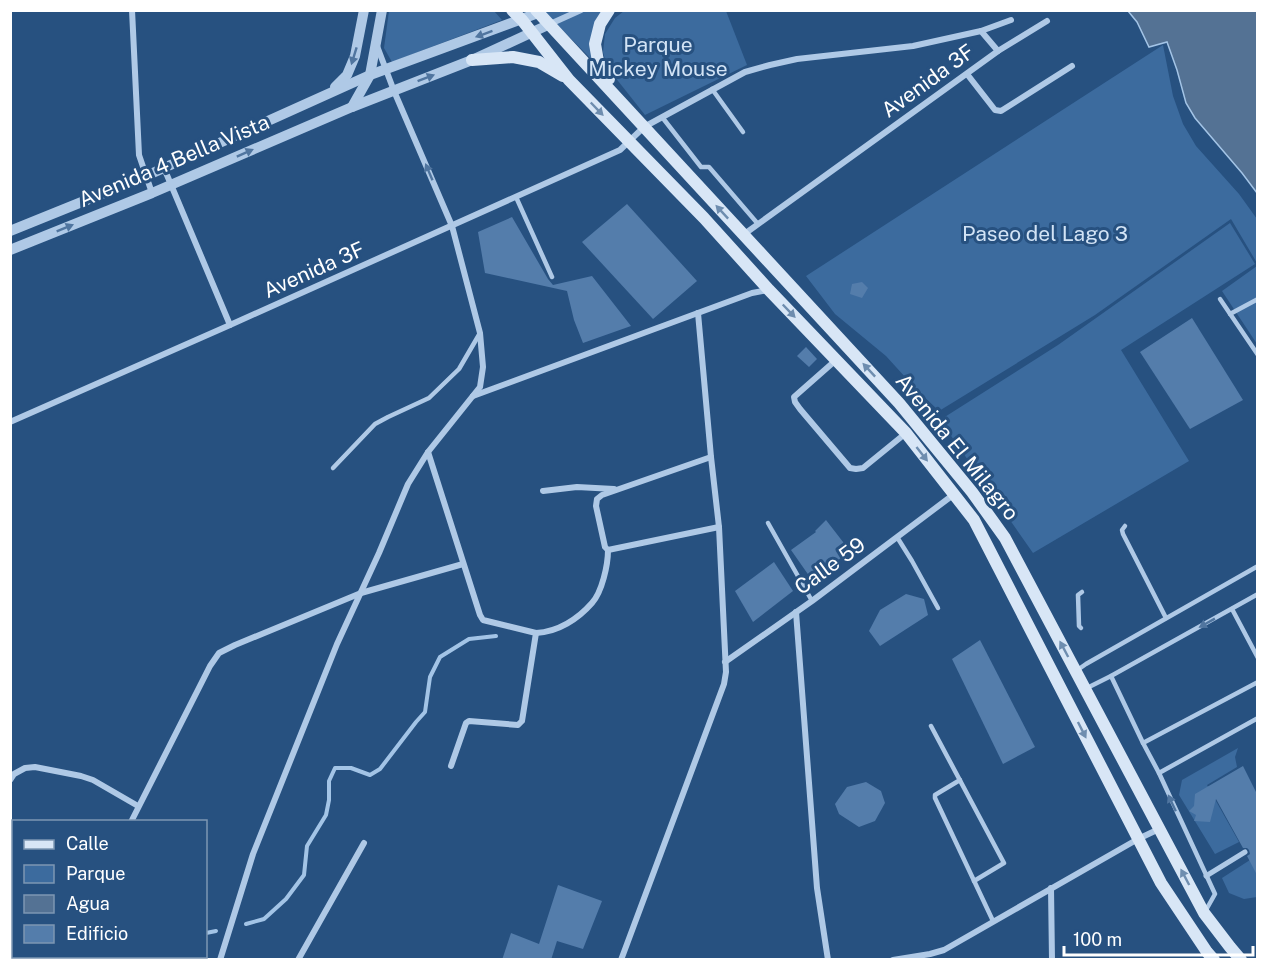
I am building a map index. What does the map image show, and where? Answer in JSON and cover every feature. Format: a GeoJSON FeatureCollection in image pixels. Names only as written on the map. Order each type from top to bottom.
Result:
{"type":"FeatureCollection","features":[{"type":"Feature","properties":{"kind":"main road","name":"Avenida El Milagro"},"geometry":{"type":"LineString","coordinates":[[512,10],[569,80],[704,218],[769,290],[906,433],[974,520],[1161,883],[1214,960]]}},
{"type":"Feature","properties":{"kind":"main road"},"geometry":{"type":"LineString","coordinates":[[609,10],[600,24],[595,44],[599,67],[626,98],[628,110]]}},
{"type":"Feature","properties":{"kind":"main road","name":"Avenida El Milagro"},"geometry":{"type":"LineString","coordinates":[[539,11],[899,403],[972,492],[1005,538],[1204,913],[1241,960]]}},
{"type":"Feature","properties":{"kind":"main road"},"geometry":{"type":"LineString","coordinates":[[472,60],[513,57],[539,63],[569,80]]}},
{"type":"Feature","properties":{"kind":"street"},"geometry":{"type":"LineString","coordinates":[[132,10],[139,155],[152,193]]}},
{"type":"Feature","properties":{"kind":"street","name":"Avenida 4 Bella Vista"},"geometry":{"type":"LineString","coordinates":[[328,94],[347,75],[355,56],[364,10]]}},
{"type":"Feature","properties":{"kind":"street"},"geometry":{"type":"LineString","coordinates":[[352,106],[370,75],[382,10]]}},
{"type":"Feature","properties":{"kind":"street"},"geometry":{"type":"LineString","coordinates":[[550,24],[581,10]]}},
{"type":"Feature","properties":{"kind":"street","name":"Avenida 4 Bella Vista"},"geometry":{"type":"LineString","coordinates":[[10,231],[146,176],[370,75],[522,20],[539,11]]}},
{"type":"Feature","properties":{"kind":"street"},"geometry":{"type":"LineString","coordinates":[[981,31],[1011,20]]}},
{"type":"Feature","properties":{"kind":"street"},"geometry":{"type":"LineString","coordinates":[[998,51],[1047,21]]}},
{"type":"Feature","properties":{"kind":"street","name":"Avenida 4 Bella Vista"},"geometry":{"type":"LineString","coordinates":[[10,250],[171,185],[352,106],[472,60],[550,24]]}},
{"type":"Feature","properties":{"kind":"street","name":"Avenida 3F"},"geometry":{"type":"LineString","coordinates":[[10,422],[620,150],[644,127],[744,72],[797,59],[913,46],[981,31],[998,51],[743,235]]}},
{"type":"Feature","properties":{"kind":"street"},"geometry":{"type":"LineString","coordinates":[[220,960],[253,854],[337,644],[408,484],[428,452],[480,387],[483,367],[480,333],[452,226],[376,44]]}},
{"type":"Feature","properties":{"kind":"street"},"geometry":{"type":"LineString","coordinates":[[967,74],[995,110],[1001,111],[1072,66]]}},
{"type":"Feature","properties":{"kind":"street"},"geometry":{"type":"LineString","coordinates":[[164,168],[230,325]]}},
{"type":"Feature","properties":{"kind":"street"},"geometry":{"type":"LineString","coordinates":[[473,396],[752,293],[769,290]]}},
{"type":"Feature","properties":{"kind":"street"},"geometry":{"type":"LineString","coordinates":[[621,960],[724,684],[726,672],[720,527],[698,313]]}},
{"type":"Feature","properties":{"kind":"street"},"geometry":{"type":"LineString","coordinates":[[836,359],[794,397],[800,409],[850,468],[863,468],[906,433]]}},
{"type":"Feature","properties":{"kind":"street"},"geometry":{"type":"LineString","coordinates":[[428,452],[480,615],[483,620],[536,633],[548,633],[572,621],[593,602],[608,560],[608,550],[604,547],[596,506],[597,500],[602,495],[617,489],[711,457]]}},
{"type":"Feature","properties":{"kind":"street"},"geometry":{"type":"LineString","coordinates":[[543,491],[577,487],[617,489]]}},
{"type":"Feature","properties":{"kind":"street","name":"Calle 59"},"geometry":{"type":"LineString","coordinates":[[725,662],[812,601],[953,495]]}},
{"type":"Feature","properties":{"kind":"street"},"geometry":{"type":"LineString","coordinates":[[608,550],[720,527]]}},
{"type":"Feature","properties":{"kind":"street"},"geometry":{"type":"LineString","coordinates":[[132,820],[210,666],[219,653],[361,593],[463,564]]}},
{"type":"Feature","properties":{"kind":"street"},"geometry":{"type":"LineString","coordinates":[[795,612],[817,888],[828,960]]}},
{"type":"Feature","properties":{"kind":"street"},"geometry":{"type":"LineString","coordinates":[[451,766],[466,723],[518,725],[521,723],[536,633]]}},
{"type":"Feature","properties":{"kind":"street"},"geometry":{"type":"LineString","coordinates":[[10,780],[14,774],[25,768],[34,767],[81,776],[93,780],[138,806]]}},
{"type":"Feature","properties":{"kind":"street"},"geometry":{"type":"LineString","coordinates":[[893,960],[937,952],[1160,828]]}},
{"type":"Feature","properties":{"kind":"street"},"geometry":{"type":"LineString","coordinates":[[298,960],[364,843]]}},
{"type":"Feature","properties":{"kind":"street"},"geometry":{"type":"LineString","coordinates":[[1206,876],[1245,852]]}},
{"type":"Feature","properties":{"kind":"street"},"geometry":{"type":"LineString","coordinates":[[1051,888],[1052,960]]}},
{"type":"Feature","properties":{"kind":"lane"},"geometry":{"type":"LineString","coordinates":[[712,89],[742,132]]}},
{"type":"Feature","properties":{"kind":"lane"},"geometry":{"type":"LineString","coordinates":[[662,117],[701,167],[709,167],[758,224]]}},
{"type":"Feature","properties":{"kind":"lane"},"geometry":{"type":"LineString","coordinates":[[516,197],[552,277]]}},
{"type":"Feature","properties":{"kind":"lane"},"geometry":{"type":"LineString","coordinates":[[1230,314],[1257,298]]}},
{"type":"Feature","properties":{"kind":"lane"},"geometry":{"type":"LineString","coordinates":[[1220,299],[1257,355]]}},
{"type":"Feature","properties":{"kind":"lane"},"geometry":{"type":"LineString","coordinates":[[333,468],[375,424],[429,398],[459,369],[480,333]]}},
{"type":"Feature","properties":{"kind":"lane"},"geometry":{"type":"LineString","coordinates":[[768,523],[812,601]]}},
{"type":"Feature","properties":{"kind":"lane"},"geometry":{"type":"LineString","coordinates":[[1125,526],[1122,530],[1123,534],[1166,618]]}},
{"type":"Feature","properties":{"kind":"lane"},"geometry":{"type":"LineString","coordinates":[[897,537],[938,608]]}},
{"type":"Feature","properties":{"kind":"lane"},"geometry":{"type":"LineString","coordinates":[[1076,671],[1257,566]]}},
{"type":"Feature","properties":{"kind":"lane"},"geometry":{"type":"LineString","coordinates":[[1081,628],[1077,600],[1078,595],[1082,592]]}},
{"type":"Feature","properties":{"kind":"lane"},"geometry":{"type":"LineString","coordinates":[[1085,689],[1257,594]]}},
{"type":"Feature","properties":{"kind":"lane"},"geometry":{"type":"LineString","coordinates":[[1232,609],[1257,658]]}},
{"type":"Feature","properties":{"kind":"lane"},"geometry":{"type":"LineString","coordinates":[[1111,676],[1215,894],[1204,913]]}},
{"type":"Feature","properties":{"kind":"lane"},"geometry":{"type":"LineString","coordinates":[[1143,743],[1257,682]]}},
{"type":"Feature","properties":{"kind":"lane"},"geometry":{"type":"LineString","coordinates":[[1159,773],[1257,718]]}},
{"type":"Feature","properties":{"kind":"lane"},"geometry":{"type":"LineString","coordinates":[[931,726],[1004,863],[974,881]]}},
{"type":"Feature","properties":{"kind":"lane"},"geometry":{"type":"LineString","coordinates":[[960,780],[935,795],[935,798],[993,921]]}},
{"type":"Feature","properties":{"kind":"green space"},"geometry":{"type":"Polygon","coordinates":[[[389,11],[494,11],[502,20],[392,62],[384,48],[389,11]]]}},
{"type":"Feature","properties":{"kind":"green space"},"geometry":{"type":"Polygon","coordinates":[[[544,11],[614,11],[600,35],[591,59],[544,11]]]}},
{"type":"Feature","properties":{"kind":"green space","name":"Parque Mickey Mouse"},"geometry":{"type":"Polygon","coordinates":[[[624,11],[726,11],[747,65],[645,115],[607,67],[603,52],[605,34],[615,18],[624,11]]]}},
{"type":"Feature","properties":{"kind":"green space","name":"Paseo del Lago 3"},"geometry":{"type":"Polygon","coordinates":[[[1163,45],[1173,96],[1183,124],[1196,146],[1239,194],[1257,219],[1257,263],[1231,219],[1095,315],[939,411],[886,356],[835,314],[806,276],[1163,45]]]}},
{"type":"Feature","properties":{"kind":"green space"},"geometry":{"type":"Polygon","coordinates":[[[1230,223],[1255,264],[1121,350],[1189,461],[1033,553],[940,420],[1058,345],[1230,223]]]}},
{"type":"Feature","properties":{"kind":"green space"},"geometry":{"type":"Polygon","coordinates":[[[1257,266],[1257,344],[1222,291],[1257,266]]]}},
{"type":"Feature","properties":{"kind":"green space"},"geometry":{"type":"Polygon","coordinates":[[[1238,748],[1235,757],[1237,767],[1207,785],[1239,842],[1215,854],[1179,795],[1182,780],[1238,748]]]}},
{"type":"Feature","properties":{"kind":"green space"},"geometry":{"type":"Polygon","coordinates":[[[1250,860],[1257,874],[1257,897],[1244,899],[1229,893],[1222,878],[1250,860]]]}},
{"type":"Feature","properties":{"kind":"water"},"geometry":{"type":"Polygon","coordinates":[[[1128,11],[1257,11],[1257,193],[1195,118],[1186,103],[1167,42],[1149,47],[1137,22],[1128,11]]]}},
{"type":"Feature","properties":{"kind":"building"},"geometry":{"type":"Polygon","coordinates":[[[627,204],[697,281],[653,319],[582,242],[627,204]]]}},
{"type":"Feature","properties":{"kind":"building"},"geometry":{"type":"Polygon","coordinates":[[[512,217],[553,285],[592,276],[631,326],[583,343],[574,320],[567,291],[485,273],[478,232],[512,217]]]}},
{"type":"Feature","properties":{"kind":"building"},"geometry":{"type":"Polygon","coordinates":[[[862,282],[868,288],[862,298],[850,294],[852,284],[862,282]]]}},
{"type":"Feature","properties":{"kind":"building"},"geometry":{"type":"Polygon","coordinates":[[[1192,318],[1243,400],[1190,429],[1140,352],[1192,318]]]}},
{"type":"Feature","properties":{"kind":"building"},"geometry":{"type":"Polygon","coordinates":[[[806,347],[817,359],[809,367],[797,356],[806,347]]]}},
{"type":"Feature","properties":{"kind":"building"},"geometry":{"type":"Polygon","coordinates":[[[826,520],[850,551],[812,580],[791,550],[816,532],[826,520]]]}},
{"type":"Feature","properties":{"kind":"building"},"geometry":{"type":"Polygon","coordinates":[[[774,562],[793,591],[753,622],[735,591],[774,562]]]}},
{"type":"Feature","properties":{"kind":"building"},"geometry":{"type":"Polygon","coordinates":[[[906,594],[924,599],[928,615],[880,646],[869,631],[880,610],[906,594]]]}},
{"type":"Feature","properties":{"kind":"building"},"geometry":{"type":"Polygon","coordinates":[[[980,640],[1035,747],[1003,764],[952,659],[980,640]]]}},
{"type":"Feature","properties":{"kind":"building"},"geometry":{"type":"Polygon","coordinates":[[[1243,766],[1257,794],[1257,875],[1247,856],[1250,854],[1249,850],[1243,848],[1216,799],[1210,822],[1194,821],[1196,815],[1189,811],[1194,806],[1195,794],[1243,766]]]}},
{"type":"Feature","properties":{"kind":"building"},"geometry":{"type":"Polygon","coordinates":[[[866,782],[881,791],[885,803],[875,821],[859,827],[839,814],[835,804],[847,787],[866,782]]]}},
{"type":"Feature","properties":{"kind":"building"},"geometry":{"type":"Polygon","coordinates":[[[558,885],[602,901],[583,949],[557,941],[551,960],[502,960],[511,933],[539,944],[558,885]]]}},
{"type":"Feature","properties":{"kind":"waterway"},"geometry":{"type":"LineString","coordinates":[[246,924],[264,919],[286,899],[304,875],[307,846],[326,815],[329,781],[335,768],[351,768],[370,775],[380,769],[425,712],[430,677],[440,657],[469,639],[496,636]]}},
{"type":"Feature","properties":{"kind":"waterway"},"geometry":{"type":"LineString","coordinates":[[207,933],[216,931]]}}]}
